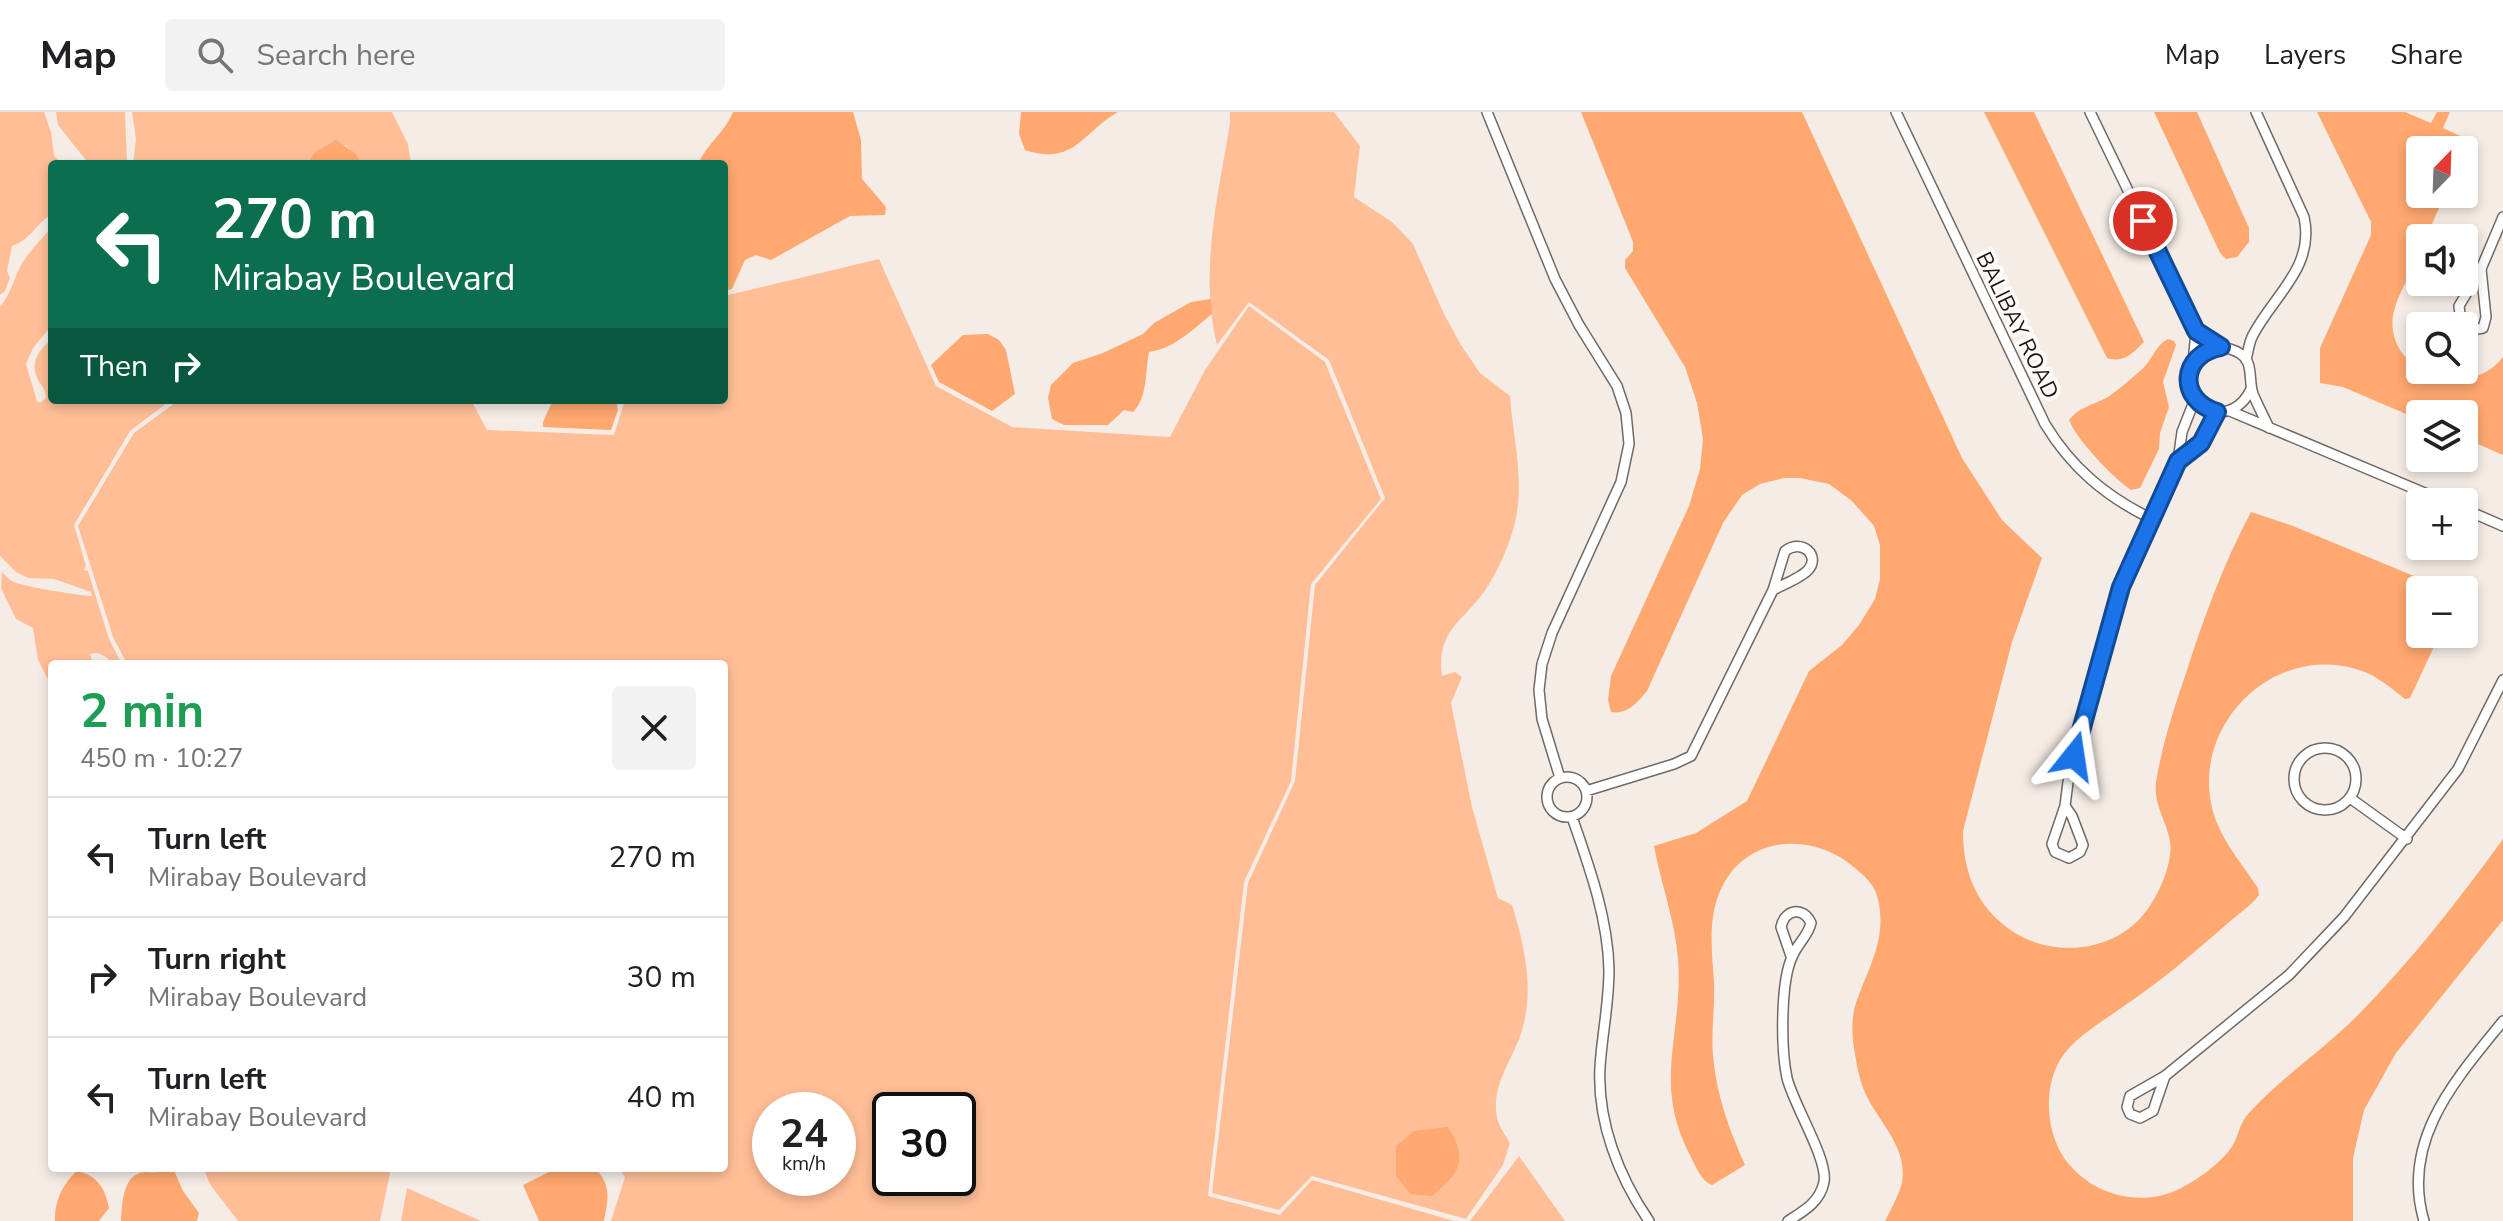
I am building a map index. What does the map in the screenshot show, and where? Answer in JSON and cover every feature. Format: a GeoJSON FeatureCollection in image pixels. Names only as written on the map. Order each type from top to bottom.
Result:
{"type":"FeatureCollection","features":[{"type":"Feature","properties":{"kind":"street"},"geometry":{"type":"LineString","coordinates":[[1487,112],[1555,279],[1617,386],[1626,413],[1629,444],[1621,482],[1552,633],[1542,664],[1539,690],[1542,719],[1560,778]]}},
{"type":"Feature","properties":{"kind":"street","name":"BALIBAY ROAD"},"geometry":{"type":"LineString","coordinates":[[1896,112],[2045,424],[2059,446],[2092,482],[2150,518]]}},
{"type":"Feature","properties":{"kind":"street"},"geometry":{"type":"LineString","coordinates":[[2090,112],[2196,331],[2188,381],[2195,399],[2217,412],[2230,411],[2239,406],[2251,389]]}},
{"type":"Feature","properties":{"kind":"street"},"geometry":{"type":"LineString","coordinates":[[2246,360],[2251,338],[2298,270],[2305,252],[2307,233],[2304,217],[2256,112]]}},
{"type":"Feature","properties":{"kind":"street"},"geometry":{"type":"LineString","coordinates":[[2481,269],[2486,317],[2483,328],[2472,330],[2461,322],[2459,306],[2481,269],[2503,217]]}},
{"type":"Feature","properties":{"kind":"street"},"geometry":{"type":"LineString","coordinates":[[2196,331],[2246,360],[2251,369],[2251,389],[2269,428]]}},
{"type":"Feature","properties":{"kind":"street"},"geometry":{"type":"LineString","coordinates":[[2193,363],[2201,354],[2251,338]]}},
{"type":"Feature","properties":{"kind":"street"},"geometry":{"type":"LineString","coordinates":[[2065,806],[2083,845],[2080,852],[2069,858],[2055,852],[2052,844],[2065,806],[2074,756],[2121,587],[2178,461],[2181,437],[2195,399]]}},
{"type":"Feature","properties":{"kind":"street"},"geometry":{"type":"LineString","coordinates":[[2230,411],[2413,488]]}},
{"type":"Feature","properties":{"kind":"street"},"geometry":{"type":"LineString","coordinates":[[2178,461],[2199,445],[2217,412]]}},
{"type":"Feature","properties":{"kind":"street"},"geometry":{"type":"LineString","coordinates":[[2181,437],[2199,445]]}},
{"type":"Feature","properties":{"kind":"street"},"geometry":{"type":"LineString","coordinates":[[2478,515],[2503,526]]}},
{"type":"Feature","properties":{"kind":"street"},"geometry":{"type":"LineString","coordinates":[[1586,791],[1691,756],[1773,590],[1785,551],[1797,545],[1805,547],[1811,554],[1812,564],[1808,571],[1773,590]]}},
{"type":"Feature","properties":{"kind":"street"},"geometry":{"type":"LineString","coordinates":[[2165,1076],[2153,1111],[2140,1118],[2130,1114],[2127,1107],[2130,1096],[2165,1076],[2289,975],[2344,917],[2458,769],[2503,680]]}},
{"type":"Feature","properties":{"kind":"street"},"geometry":{"type":"LineString","coordinates":[[2325,748],[2344,754],[2355,770],[2354,790],[2350,798],[2332,809],[2311,807],[2296,792],[2294,781],[2300,761],[2315,750],[2325,748]]}},
{"type":"Feature","properties":{"kind":"street"},"geometry":{"type":"LineString","coordinates":[[1560,778],[1579,780],[1586,791],[1586,804],[1572,817],[1559,816],[1549,806],[1549,786],[1560,778]]}},
{"type":"Feature","properties":{"kind":"street"},"geometry":{"type":"LineString","coordinates":[[2350,798],[2407,839]]}},
{"type":"Feature","properties":{"kind":"street"},"geometry":{"type":"LineString","coordinates":[[1572,817],[1603,919],[1609,969],[1600,1069],[1603,1111],[1615,1158],[1631,1196],[1649,1221]]}},
{"type":"Feature","properties":{"kind":"street"},"geometry":{"type":"LineString","coordinates":[[1788,1221],[1809,1208],[1820,1196],[1825,1179],[1823,1161],[1795,1104],[1787,1076],[1783,1011],[1791,956],[1781,927],[1787,914],[1794,910],[1802,912],[1811,923],[1810,930],[1791,956]]}},
{"type":"Feature","properties":{"kind":"street"},"geometry":{"type":"LineString","coordinates":[[2424,1221],[2419,1184],[2421,1159],[2438,1106],[2454,1081],[2499,1034],[2503,1021]]}},
{"type":"Feature","properties":{"kind":"shaded area"},"geometry":{"type":"Polygon","coordinates":[[[0,112],[44,112],[54,156],[59,160],[48,160],[48,217],[24,240],[12,246],[7,271],[10,278],[0,295],[0,112]]]}},
{"type":"Feature","properties":{"kind":"shaded area"},"geometry":{"type":"Polygon","coordinates":[[[56,112],[125,112],[127,160],[86,160],[58,125],[56,112]]]}},
{"type":"Feature","properties":{"kind":"shaded area"},"geometry":{"type":"Polygon","coordinates":[[[132,112],[392,112],[408,144],[410,160],[359,160],[346,145],[315,152],[309,160],[133,160],[136,139],[132,112]]]}},
{"type":"Feature","properties":{"kind":"shaded area"},"geometry":{"type":"Polygon","coordinates":[[[733,112],[853,112],[861,140],[862,179],[886,207],[885,215],[850,216],[771,260],[756,255],[745,260],[732,289],[728,290],[728,160],[700,160],[733,112]]]}},
{"type":"Feature","properties":{"kind":"shaded area"},"geometry":{"type":"Polygon","coordinates":[[[1021,112],[1118,112],[1067,151],[1042,154],[1025,150],[1019,134],[1021,112]]]}},
{"type":"Feature","properties":{"kind":"shaded area"},"geometry":{"type":"Polygon","coordinates":[[[1230,112],[1334,112],[1360,146],[1354,197],[1392,222],[1413,244],[1461,345],[1480,373],[1510,396],[1519,487],[1514,527],[1489,584],[1447,638],[1441,661],[1442,676],[1455,672],[1462,677],[1451,703],[1472,807],[1498,898],[1512,905],[1524,950],[1528,981],[1523,1027],[1497,1096],[1498,1121],[1510,1143],[1503,1165],[1466,1219],[1312,1176],[1279,1210],[1212,1193],[1248,883],[1295,781],[1315,585],[1385,498],[1329,360],[1249,302],[1217,345],[1212,317],[1210,262],[1230,112]]]}},
{"type":"Feature","properties":{"kind":"shaded area"},"geometry":{"type":"Polygon","coordinates":[[[1581,112],[1802,112],[1962,458],[2002,520],[2042,558],[2012,642],[1963,831],[1967,867],[1981,900],[1997,919],[2015,933],[2036,943],[2081,947],[2123,933],[2140,918],[2161,886],[2171,848],[2158,805],[2158,769],[2176,702],[2206,613],[2251,512],[2414,576],[2406,576],[2406,648],[2433,648],[2410,698],[2405,699],[2383,682],[2359,670],[2328,665],[2299,668],[2272,678],[2248,695],[2229,717],[2216,743],[2209,772],[2211,803],[2224,837],[2258,888],[2259,895],[2177,966],[2073,1044],[2060,1060],[2049,1094],[2050,1119],[2056,1142],[2071,1167],[2083,1178],[2097,1187],[2128,1197],[2145,1198],[2177,1190],[2208,1171],[2222,1158],[2233,1145],[2249,1113],[2377,995],[2433,930],[2503,839],[2503,920],[2396,1053],[2364,1110],[2353,1158],[2353,1221],[1885,1221],[1902,1182],[1901,1158],[1864,1090],[1852,1030],[1855,1006],[1878,940],[1880,911],[1877,896],[1865,877],[1839,856],[1802,844],[1765,848],[1748,857],[1733,869],[1717,898],[1712,934],[1713,1055],[1724,1111],[1745,1165],[1712,1185],[1702,1177],[1679,1130],[1673,1105],[1671,1081],[1679,986],[1678,959],[1654,846],[1696,833],[1747,801],[1809,671],[1842,645],[1875,599],[1880,579],[1880,545],[1874,526],[1852,501],[1829,484],[1784,478],[1760,484],[1742,495],[1723,523],[1647,691],[1627,710],[1611,712],[1608,700],[1611,676],[1689,506],[1700,469],[1703,439],[1697,403],[1685,367],[1625,268],[1625,260],[1633,251],[1633,242],[1581,112]]]}},
{"type":"Feature","properties":{"kind":"shaded area"},"geometry":{"type":"Polygon","coordinates":[[[1984,112],[2034,112],[2144,342],[2127,356],[2107,358],[1984,112]]]}},
{"type":"Feature","properties":{"kind":"shaded area"},"geometry":{"type":"Polygon","coordinates":[[[2154,112],[2197,112],[2249,228],[2249,242],[2237,257],[2226,259],[2220,253],[2154,112]]]}},
{"type":"Feature","properties":{"kind":"shaded area"},"geometry":{"type":"Polygon","coordinates":[[[2317,112],[2405,112],[2431,123],[2437,112],[2450,112],[2443,128],[2460,136],[2406,136],[2406,208],[2439,208],[2432,224],[2406,224],[2406,281],[2395,307],[2393,331],[2406,357],[2406,384],[2478,384],[2478,375],[2503,357],[2503,455],[2478,444],[2478,400],[2406,400],[2406,414],[2343,387],[2320,383],[2320,348],[2371,235],[2371,222],[2317,112]]]}},
{"type":"Feature","properties":{"kind":"shaded area"},"geometry":{"type":"Polygon","coordinates":[[[336,140],[355,153],[359,160],[309,160],[315,152],[336,140]]]}},
{"type":"Feature","properties":{"kind":"shaded area"},"geometry":{"type":"Polygon","coordinates":[[[48,231],[48,330],[33,348],[26,364],[37,401],[40,403],[46,398],[35,373],[35,362],[48,342],[48,404],[166,404],[130,431],[74,525],[86,566],[84,570],[88,571],[109,639],[120,660],[109,660],[94,653],[90,654],[92,660],[48,660],[48,679],[38,660],[33,628],[16,619],[1,588],[2,572],[17,583],[92,596],[91,592],[54,579],[28,578],[16,572],[0,556],[0,307],[23,261],[48,231]]]}},
{"type":"Feature","properties":{"kind":"shaded area"},"geometry":{"type":"Polygon","coordinates":[[[879,259],[936,386],[1012,427],[1170,437],[1205,370],[1249,306],[1325,362],[1381,499],[1311,584],[1291,781],[1244,882],[1208,1196],[1280,1215],[1312,1180],[1454,1221],[611,1221],[625,1177],[621,1172],[728,1172],[728,660],[125,660],[113,637],[78,526],[134,433],[174,404],[473,404],[487,430],[614,435],[624,404],[728,404],[728,295],[879,259]]]}},
{"type":"Feature","properties":{"kind":"shaded area"},"geometry":{"type":"Polygon","coordinates":[[[1211,299],[1212,314],[1175,342],[1149,352],[1144,392],[1133,412],[1124,410],[1108,425],[1064,425],[1052,419],[1048,398],[1051,385],[1073,363],[1143,334],[1154,323],[1191,302],[1211,299]]]}},
{"type":"Feature","properties":{"kind":"shaded area"},"geometry":{"type":"Polygon","coordinates":[[[988,334],[999,340],[1006,350],[1015,394],[992,411],[939,382],[931,365],[963,335],[988,334]]]}},
{"type":"Feature","properties":{"kind":"shaded area"},"geometry":{"type":"Polygon","coordinates":[[[2168,339],[2176,345],[2163,382],[2169,407],[2160,433],[2159,449],[2140,488],[2131,490],[2096,458],[2069,420],[2119,389],[2144,367],[2168,339]]]}},
{"type":"Feature","properties":{"kind":"shaded area"},"geometry":{"type":"Polygon","coordinates":[[[551,404],[617,404],[618,410],[611,430],[543,427],[551,404]]]}},
{"type":"Feature","properties":{"kind":"shaded area"},"geometry":{"type":"Polygon","coordinates":[[[1448,1127],[1460,1157],[1455,1173],[1432,1196],[1411,1194],[1396,1176],[1396,1146],[1414,1131],[1448,1127]]]}},
{"type":"Feature","properties":{"kind":"shaded area"},"geometry":{"type":"Polygon","coordinates":[[[1519,1156],[1565,1221],[1470,1221],[1519,1156]]]}},
{"type":"Feature","properties":{"kind":"shaded area"},"geometry":{"type":"Polygon","coordinates":[[[80,1172],[99,1184],[109,1208],[99,1221],[55,1221],[60,1193],[80,1172]]]}},
{"type":"Feature","properties":{"kind":"shaded area"},"geometry":{"type":"Polygon","coordinates":[[[175,1172],[183,1191],[199,1213],[197,1221],[121,1221],[126,1187],[140,1173],[175,1172]]]}},
{"type":"Feature","properties":{"kind":"shaded area"},"geometry":{"type":"Polygon","coordinates":[[[205,1172],[390,1173],[380,1221],[238,1221],[211,1186],[205,1172]]]}},
{"type":"Feature","properties":{"kind":"shaded area"},"geometry":{"type":"Polygon","coordinates":[[[549,1172],[598,1172],[606,1187],[604,1221],[539,1221],[523,1185],[549,1172]]]}},
{"type":"Feature","properties":{"kind":"shaded area"},"geometry":{"type":"Polygon","coordinates":[[[407,1188],[481,1221],[401,1221],[407,1188]]]}},
{"type":"Feature","properties":{"kind":"route"},"geometry":{"type":"LineString","coordinates":[[2074,756],[2121,587],[2178,461],[2201,443],[2217,412],[2195,399],[2188,381],[2193,363],[2201,354],[2221,347],[2196,331],[2143,221]]}}]}
